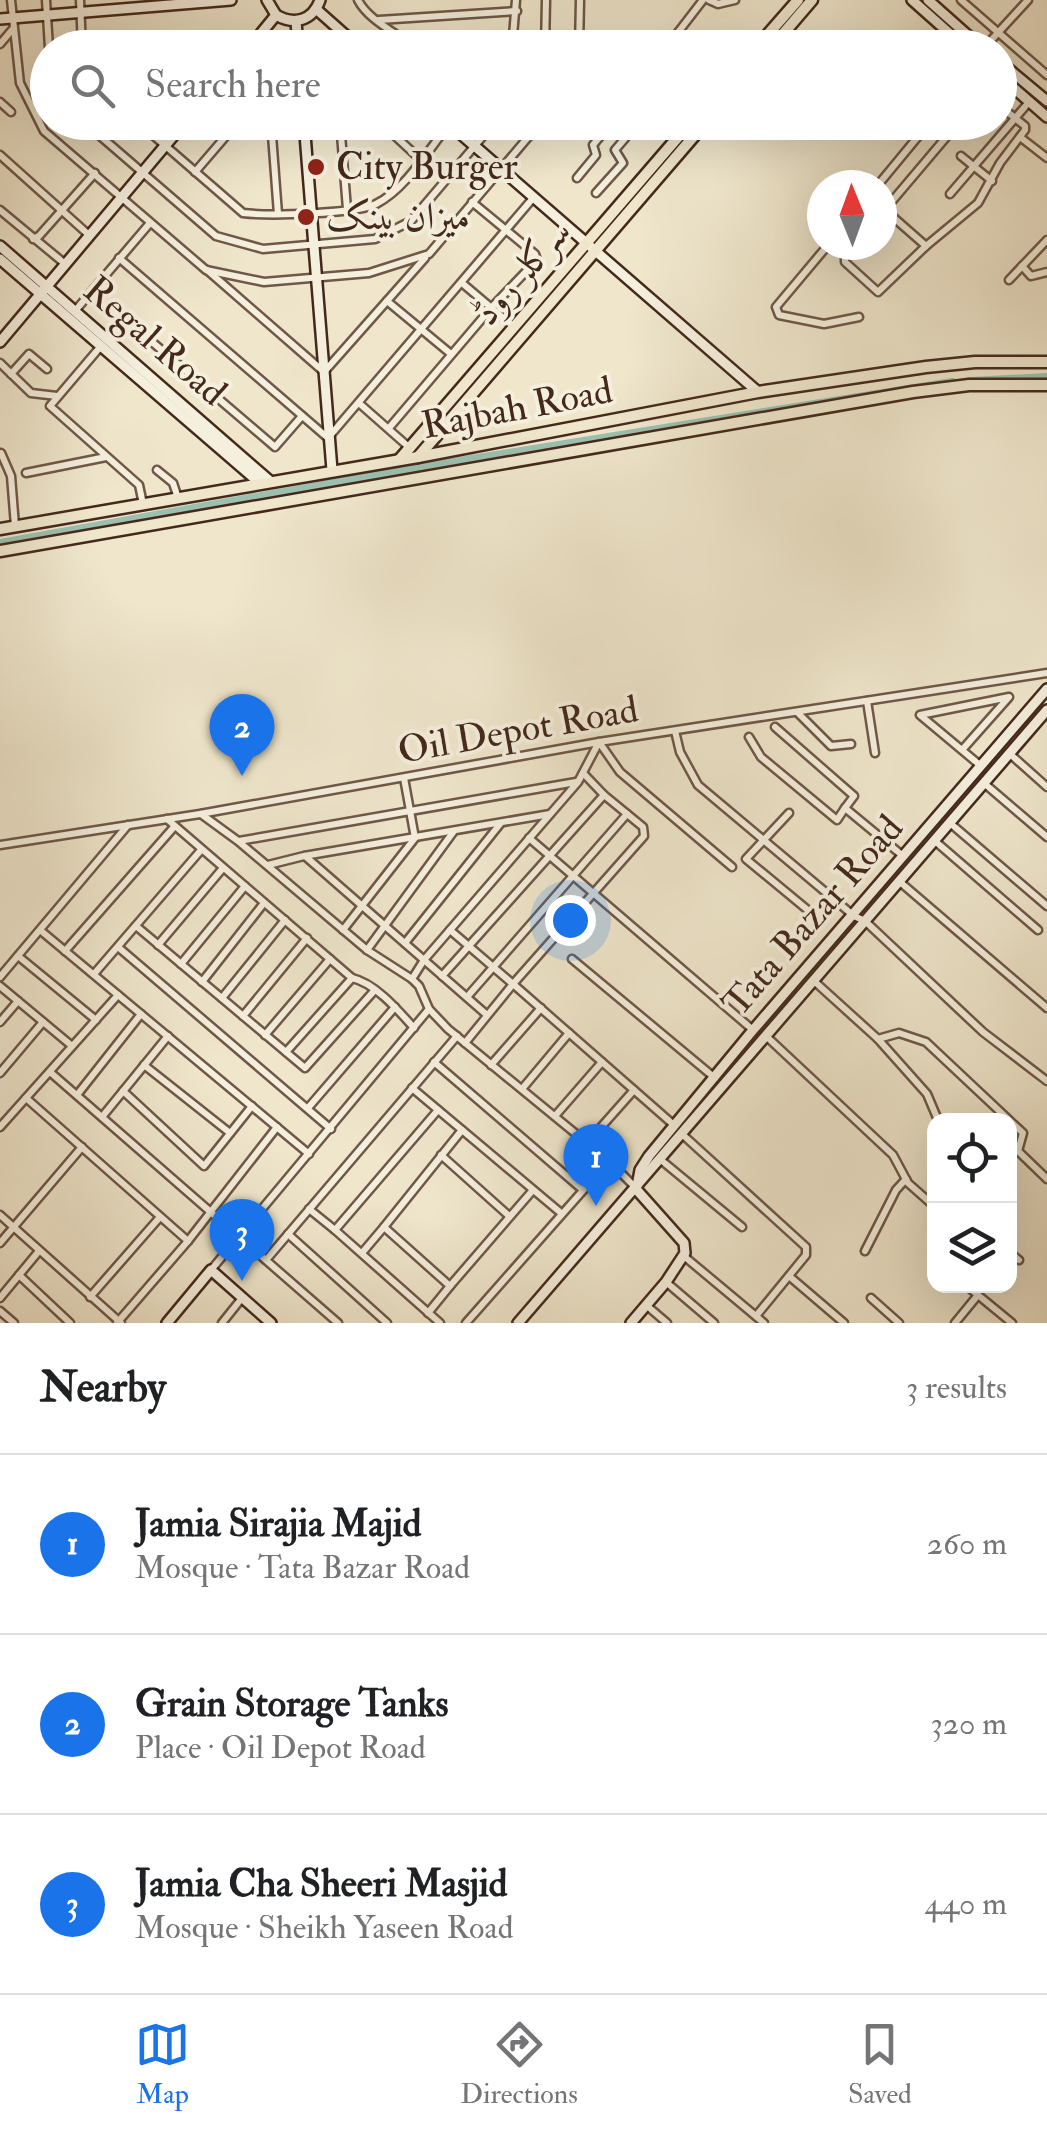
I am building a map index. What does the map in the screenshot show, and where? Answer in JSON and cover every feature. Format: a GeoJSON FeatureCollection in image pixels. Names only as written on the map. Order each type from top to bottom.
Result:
{"type":"FeatureCollection","features":[{"type":"Feature","properties":{"kind":"main road"},"geometry":{"type":"LineString","coordinates":[[772,30],[798,0]]}},
{"type":"Feature","properties":{"kind":"main road"},"geometry":{"type":"LineString","coordinates":[[786,30],[812,0]]}},
{"type":"Feature","properties":{"kind":"main road","name":"سرکلر روڈ"},"geometry":{"type":"LineString","coordinates":[[414,452],[675,140]]}},
{"type":"Feature","properties":{"kind":"main road"},"geometry":{"type":"LineString","coordinates":[[414,452],[440,432],[691,140]]}},
{"type":"Feature","properties":{"kind":"main road","name":"Rajbah Road"},"geometry":{"type":"LineString","coordinates":[[0,529],[400,460],[414,452],[546,436],[758,392],[926,366],[1047,362]]}},
{"type":"Feature","properties":{"kind":"main road","name":"Rajbah Road"},"geometry":{"type":"LineString","coordinates":[[0,550],[913,392],[969,385],[1047,385]]}},
{"type":"Feature","properties":{"kind":"main road"},"geometry":{"type":"LineString","coordinates":[[440,432],[450,450]]}},
{"type":"Feature","properties":{"kind":"main road"},"geometry":{"type":"LineString","coordinates":[[546,436],[550,454]]}},
{"type":"Feature","properties":{"kind":"street"},"geometry":{"type":"LineString","coordinates":[[11,0],[20,83],[30,106]]}},
{"type":"Feature","properties":{"kind":"street"},"geometry":{"type":"LineString","coordinates":[[46,0],[47,30]]}},
{"type":"Feature","properties":{"kind":"street"},"geometry":{"type":"LineString","coordinates":[[0,18],[13,23],[80,6],[232,0]]}},
{"type":"Feature","properties":{"kind":"street"},"geometry":{"type":"LineString","coordinates":[[267,0],[276,16],[296,21]]}},
{"type":"Feature","properties":{"kind":"street"},"geometry":{"type":"LineString","coordinates":[[358,0],[372,18],[379,20],[517,11]]}},
{"type":"Feature","properties":{"kind":"street"},"geometry":{"type":"LineString","coordinates":[[514,30],[516,0]]}},
{"type":"Feature","properties":{"kind":"street"},"geometry":{"type":"LineString","coordinates":[[546,0],[546,30]]}},
{"type":"Feature","properties":{"kind":"street"},"geometry":{"type":"LineString","coordinates":[[579,30],[580,0]]}},
{"type":"Feature","properties":{"kind":"street"},"geometry":{"type":"LineString","coordinates":[[679,30],[706,0],[718,4],[735,0]]}},
{"type":"Feature","properties":{"kind":"street"},"geometry":{"type":"LineString","coordinates":[[912,0],[946,30]]}},
{"type":"Feature","properties":{"kind":"street"},"geometry":{"type":"LineString","coordinates":[[928,0],[962,30]]}},
{"type":"Feature","properties":{"kind":"street"},"geometry":{"type":"LineString","coordinates":[[961,0],[996,30]]}},
{"type":"Feature","properties":{"kind":"street"},"geometry":{"type":"LineString","coordinates":[[1000,30],[1028,0]]}},
{"type":"Feature","properties":{"kind":"street"},"geometry":{"type":"LineString","coordinates":[[296,21],[318,5],[342,30]]}},
{"type":"Feature","properties":{"kind":"street"},"geometry":{"type":"LineString","coordinates":[[264,30],[276,16]]}},
{"type":"Feature","properties":{"kind":"street"},"geometry":{"type":"LineString","coordinates":[[379,20],[392,30]]}},
{"type":"Feature","properties":{"kind":"street"},"geometry":{"type":"LineString","coordinates":[[296,21],[297,30]]}},
{"type":"Feature","properties":{"kind":"street"},"geometry":{"type":"LineString","coordinates":[[0,44],[13,23]]}},
{"type":"Feature","properties":{"kind":"street"},"geometry":{"type":"LineString","coordinates":[[1017,48],[1047,74]]}},
{"type":"Feature","properties":{"kind":"street"},"geometry":{"type":"LineString","coordinates":[[1017,76],[1047,102]]}},
{"type":"Feature","properties":{"kind":"street"},"geometry":{"type":"LineString","coordinates":[[1017,91],[1047,117]]}},
{"type":"Feature","properties":{"kind":"street"},"geometry":{"type":"LineString","coordinates":[[0,102],[11,112]]}},
{"type":"Feature","properties":{"kind":"street"},"geometry":{"type":"LineString","coordinates":[[1017,116],[1029,102]]}},
{"type":"Feature","properties":{"kind":"street"},"geometry":{"type":"LineString","coordinates":[[845,260],[878,292],[978,204],[1000,163],[1026,128],[1017,120]]}},
{"type":"Feature","properties":{"kind":"street"},"geometry":{"type":"LineString","coordinates":[[1020,137],[1047,158]]}},
{"type":"Feature","properties":{"kind":"street"},"geometry":{"type":"LineString","coordinates":[[55,140],[324,372]]}},
{"type":"Feature","properties":{"kind":"street"},"geometry":{"type":"LineString","coordinates":[[105,140],[216,236],[263,249],[375,239],[412,221],[480,140]]}},
{"type":"Feature","properties":{"kind":"street"},"geometry":{"type":"LineString","coordinates":[[158,140],[243,213],[278,214],[372,206],[388,196],[436,140]]}},
{"type":"Feature","properties":{"kind":"street"},"geometry":{"type":"LineString","coordinates":[[0,342],[170,140]]}},
{"type":"Feature","properties":{"kind":"street"},"geometry":{"type":"LineString","coordinates":[[195,172],[223,140]]}},
{"type":"Feature","properties":{"kind":"street"},"geometry":{"type":"LineString","coordinates":[[272,140],[278,214]]}},
{"type":"Feature","properties":{"kind":"street"},"geometry":{"type":"LineString","coordinates":[[306,140],[332,470]]}},
{"type":"Feature","properties":{"kind":"street"},"geometry":{"type":"LineString","coordinates":[[341,140],[347,209]]}},
{"type":"Feature","properties":{"kind":"street"},"geometry":{"type":"LineString","coordinates":[[399,140],[421,160]]}},
{"type":"Feature","properties":{"kind":"street"},"geometry":{"type":"LineString","coordinates":[[468,140],[758,392]]}},
{"type":"Feature","properties":{"kind":"street"},"geometry":{"type":"LineString","coordinates":[[324,372],[526,140]]}},
{"type":"Feature","properties":{"kind":"street"},"geometry":{"type":"LineString","coordinates":[[577,178],[596,156],[593,145],[597,140]]}},
{"type":"Feature","properties":{"kind":"street"},"geometry":{"type":"LineString","coordinates":[[596,193],[623,163],[614,152],[624,140]]}},
{"type":"Feature","properties":{"kind":"street"},"geometry":{"type":"LineString","coordinates":[[890,170],[915,140]]}},
{"type":"Feature","properties":{"kind":"street"},"geometry":{"type":"LineString","coordinates":[[897,195],[944,140]]}},
{"type":"Feature","properties":{"kind":"street"},"geometry":{"type":"LineString","coordinates":[[950,194],[996,140]]}},
{"type":"Feature","properties":{"kind":"street"},"geometry":{"type":"LineString","coordinates":[[0,155],[90,234]]}},
{"type":"Feature","properties":{"kind":"street"},"geometry":{"type":"LineString","coordinates":[[961,156],[992,180]]}},
{"type":"Feature","properties":{"kind":"street"},"geometry":{"type":"LineString","coordinates":[[33,239],[95,174]]}},
{"type":"Feature","properties":{"kind":"street"},"geometry":{"type":"LineString","coordinates":[[328,438],[534,197]]}},
{"type":"Feature","properties":{"kind":"street"},"geometry":{"type":"LineString","coordinates":[[389,428],[537,260],[535,254],[472,202]]}},
{"type":"Feature","properties":{"kind":"street"},"geometry":{"type":"LineString","coordinates":[[0,210],[64,264]]}},
{"type":"Feature","properties":{"kind":"street"},"geometry":{"type":"LineString","coordinates":[[75,310],[150,223]]}},
{"type":"Feature","properties":{"kind":"street"},"geometry":{"type":"LineString","coordinates":[[897,223],[926,246]]}},
{"type":"Feature","properties":{"kind":"street"},"geometry":{"type":"LineString","coordinates":[[1010,280],[1046,244]]}},
{"type":"Feature","properties":{"kind":"street","name":"Regal Road"},"geometry":{"type":"LineString","coordinates":[[0,246],[42,289],[266,483]]}},
{"type":"Feature","properties":{"kind":"street"},"geometry":{"type":"LineString","coordinates":[[206,270],[264,282],[369,273],[429,254]]}},
{"type":"Feature","properties":{"kind":"street"},"geometry":{"type":"LineString","coordinates":[[119,258],[328,438]]}},
{"type":"Feature","properties":{"kind":"street","name":"Regal Road"},"geometry":{"type":"LineString","coordinates":[[0,259],[75,310],[104,342]]}},
{"type":"Feature","properties":{"kind":"street"},"geometry":{"type":"LineString","coordinates":[[815,260],[776,307],[780,315],[824,324],[859,317]]}},
{"type":"Feature","properties":{"kind":"street"},"geometry":{"type":"LineString","coordinates":[[1022,266],[1031,276],[1047,272]]}},
{"type":"Feature","properties":{"kind":"street"},"geometry":{"type":"LineString","coordinates":[[462,283],[514,328]]}},
{"type":"Feature","properties":{"kind":"street"},"geometry":{"type":"LineString","coordinates":[[387,301],[452,354]]}},
{"type":"Feature","properties":{"kind":"street"},"geometry":{"type":"LineString","coordinates":[[143,504],[139,485],[50,406],[124,318],[274,447],[302,416]]}},
{"type":"Feature","properties":{"kind":"street"},"geometry":{"type":"LineString","coordinates":[[11,374],[29,354],[46,368]]}},
{"type":"Feature","properties":{"kind":"street"},"geometry":{"type":"LineString","coordinates":[[0,363],[31,393],[58,396]]}},
{"type":"Feature","properties":{"kind":"street"},"geometry":{"type":"LineString","coordinates":[[360,404],[414,452]]}},
{"type":"Feature","properties":{"kind":"street"},"geometry":{"type":"LineString","coordinates":[[0,453],[14,493],[15,526]]}},
{"type":"Feature","properties":{"kind":"street"},"geometry":{"type":"LineString","coordinates":[[26,473],[108,457]]}},
{"type":"Feature","properties":{"kind":"street"},"geometry":{"type":"LineString","coordinates":[[157,470],[173,483],[178,498]]}},
{"type":"Feature","properties":{"kind":"street","name":"Oil Depot Road"},"geometry":{"type":"LineString","coordinates":[[0,845],[200,814],[598,742],[1047,673]]}},
{"type":"Feature","properties":{"kind":"street","name":"Tata Bazar Road"},"geometry":{"type":"LineString","coordinates":[[636,1189],[640,1170],[674,1126],[1047,688]]}},
{"type":"Feature","properties":{"kind":"street"},"geometry":{"type":"LineString","coordinates":[[962,750],[1009,697],[920,715],[962,750],[982,766]]}},
{"type":"Feature","properties":{"kind":"street"},"geometry":{"type":"LineString","coordinates":[[867,701],[875,753]]}},
{"type":"Feature","properties":{"kind":"street","name":"Tata Bazar Road"},"geometry":{"type":"LineString","coordinates":[[518,1323],[1047,710]]}},
{"type":"Feature","properties":{"kind":"street"},"geometry":{"type":"LineString","coordinates":[[797,712],[830,746],[850,744]]}},
{"type":"Feature","properties":{"kind":"street"},"geometry":{"type":"LineString","coordinates":[[749,737],[762,757],[837,820],[854,796],[774,727]]}},
{"type":"Feature","properties":{"kind":"street"},"geometry":{"type":"LineString","coordinates":[[674,730],[680,752],[698,785],[854,916],[865,920],[983,1032],[1047,1081]]}},
{"type":"Feature","properties":{"kind":"street"},"geometry":{"type":"LineString","coordinates":[[412,979],[424,960],[578,782],[598,742],[620,772],[732,867]]}},
{"type":"Feature","properties":{"kind":"street"},"geometry":{"type":"LineString","coordinates":[[1010,754],[1047,787]]}},
{"type":"Feature","properties":{"kind":"street"},"geometry":{"type":"LineString","coordinates":[[465,1043],[486,1014],[644,836],[643,828],[582,772]]}},
{"type":"Feature","properties":{"kind":"street"},"geometry":{"type":"LineString","coordinates":[[343,930],[415,838],[404,778]]}},
{"type":"Feature","properties":{"kind":"street"},"geometry":{"type":"LineString","coordinates":[[238,842],[578,782]]}},
{"type":"Feature","properties":{"kind":"street"},"geometry":{"type":"LineString","coordinates":[[985,784],[1047,837]]}},
{"type":"Feature","properties":{"kind":"street"},"geometry":{"type":"LineString","coordinates":[[442,976],[604,795]]}},
{"type":"Feature","properties":{"kind":"street"},"geometry":{"type":"LineString","coordinates":[[845,808],[904,856]]}},
{"type":"Feature","properties":{"kind":"street"},"geometry":{"type":"LineString","coordinates":[[790,812],[746,859],[815,916],[831,897]]}},
{"type":"Feature","properties":{"kind":"street"},"geometry":{"type":"LineString","coordinates":[[200,814],[367,950],[412,979],[429,1009],[456,1036],[609,1160],[684,1243],[685,1258],[631,1323]]}},
{"type":"Feature","properties":{"kind":"street"},"geometry":{"type":"LineString","coordinates":[[267,865],[550,814]]}},
{"type":"Feature","properties":{"kind":"street"},"geometry":{"type":"LineString","coordinates":[[466,997],[627,814]]}},
{"type":"Feature","properties":{"kind":"street"},"geometry":{"type":"LineString","coordinates":[[167,819],[352,978],[363,980],[395,1007],[414,1028]]}},
{"type":"Feature","properties":{"kind":"street"},"geometry":{"type":"LineString","coordinates":[[404,943],[501,823]]}},
{"type":"Feature","properties":{"kind":"street"},"geometry":{"type":"LineString","coordinates":[[950,823],[1047,906]]}},
{"type":"Feature","properties":{"kind":"street"},"geometry":{"type":"LineString","coordinates":[[0,977],[128,825]]}},
{"type":"Feature","properties":{"kind":"street"},"geometry":{"type":"LineString","coordinates":[[65,951],[174,828]]}},
{"type":"Feature","properties":{"kind":"street"},"geometry":{"type":"LineString","coordinates":[[367,950],[454,831]]}},
{"type":"Feature","properties":{"kind":"street"},"geometry":{"type":"LineString","coordinates":[[529,838],[753,1030]]}},
{"type":"Feature","properties":{"kind":"street"},"geometry":{"type":"LineString","coordinates":[[935,841],[1038,930]]}},
{"type":"Feature","properties":{"kind":"street"},"geometry":{"type":"LineString","coordinates":[[94,974],[201,850]]}},
{"type":"Feature","properties":{"kind":"street"},"geometry":{"type":"LineString","coordinates":[[304,856],[486,1014]]}},
{"type":"Feature","properties":{"kind":"street"},"geometry":{"type":"LineString","coordinates":[[158,944],[222,868]]}},
{"type":"Feature","properties":{"kind":"street"},"geometry":{"type":"LineString","coordinates":[[900,882],[1047,1008]]}},
{"type":"Feature","properties":{"kind":"street"},"geometry":{"type":"LineString","coordinates":[[181,964],[244,886]]}},
{"type":"Feature","properties":{"kind":"street"},"geometry":{"type":"LineString","coordinates":[[202,982],[264,903]]}},
{"type":"Feature","properties":{"kind":"street"},"geometry":{"type":"LineString","coordinates":[[222,998],[285,920]]}},
{"type":"Feature","properties":{"kind":"street"},"geometry":{"type":"LineString","coordinates":[[136,926],[305,1068],[374,991]]}},
{"type":"Feature","properties":{"kind":"street"},"geometry":{"type":"LineString","coordinates":[[40,930],[309,1154]]}},
{"type":"Feature","properties":{"kind":"street"},"geometry":{"type":"LineString","coordinates":[[450,930],[674,1126]]}},
{"type":"Feature","properties":{"kind":"street"},"geometry":{"type":"LineString","coordinates":[[242,1016],[307,938]]}},
{"type":"Feature","properties":{"kind":"street"},"geometry":{"type":"LineString","coordinates":[[118,947],[331,1129]]}},
{"type":"Feature","properties":{"kind":"street"},"geometry":{"type":"LineString","coordinates":[[18,956],[96,1020]]}},
{"type":"Feature","properties":{"kind":"street"},"geometry":{"type":"LineString","coordinates":[[265,1034],[330,958]]}},
{"type":"Feature","properties":{"kind":"street"},"geometry":{"type":"LineString","coordinates":[[572,959],[715,1078]]}},
{"type":"Feature","properties":{"kind":"street"},"geometry":{"type":"LineString","coordinates":[[286,1052],[352,978]]}},
{"type":"Feature","properties":{"kind":"street"},"geometry":{"type":"LineString","coordinates":[[813,980],[878,1038],[928,1094],[935,1113]]}},
{"type":"Feature","properties":{"kind":"street"},"geometry":{"type":"LineString","coordinates":[[0,986],[72,1047]]}},
{"type":"Feature","properties":{"kind":"street"},"geometry":{"type":"LineString","coordinates":[[0,1127],[118,995]]}},
{"type":"Feature","properties":{"kind":"street"},"geometry":{"type":"LineString","coordinates":[[0,1022],[18,1001]]}},
{"type":"Feature","properties":{"kind":"street"},"geometry":{"type":"LineString","coordinates":[[307,1108],[395,1007]]}},
{"type":"Feature","properties":{"kind":"street"},"geometry":{"type":"LineString","coordinates":[[491,1064],[541,1008]]}},
{"type":"Feature","properties":{"kind":"street"},"geometry":{"type":"LineString","coordinates":[[167,1323],[429,1009]]}},
{"type":"Feature","properties":{"kind":"street"},"geometry":{"type":"LineString","coordinates":[[77,1095],[141,1014]]}},
{"type":"Feature","properties":{"kind":"street"},"geometry":{"type":"LineString","coordinates":[[0,1073],[43,1022]]}},
{"type":"Feature","properties":{"kind":"street"},"geometry":{"type":"LineString","coordinates":[[522,1089],[569,1033]]}},
{"type":"Feature","properties":{"kind":"street"},"geometry":{"type":"LineString","coordinates":[[878,1038],[899,1033],[926,1042],[1001,1113]]}},
{"type":"Feature","properties":{"kind":"street"},"geometry":{"type":"LineString","coordinates":[[765,1035],[893,1155],[906,1179],[931,1203]]}},
{"type":"Feature","properties":{"kind":"street"},"geometry":{"type":"LineString","coordinates":[[102,1117],[168,1036]]}},
{"type":"Feature","properties":{"kind":"street"},"geometry":{"type":"LineString","coordinates":[[266,1260],[456,1036]]}},
{"type":"Feature","properties":{"kind":"street"},"geometry":{"type":"LineString","coordinates":[[434,1062],[582,1190]]}},
{"type":"Feature","properties":{"kind":"street"},"geometry":{"type":"LineString","coordinates":[[555,1116],[602,1062]]}},
{"type":"Feature","properties":{"kind":"street"},"geometry":{"type":"LineString","coordinates":[[144,1065],[230,1134]]}},
{"type":"Feature","properties":{"kind":"street"},"geometry":{"type":"LineString","coordinates":[[50,1072],[338,1323]]}},
{"type":"Feature","properties":{"kind":"street"},"geometry":{"type":"LineString","coordinates":[[412,1088],[561,1214]]}},
{"type":"Feature","properties":{"kind":"street"},"geometry":{"type":"LineString","coordinates":[[587,1143],[634,1090]]}},
{"type":"Feature","properties":{"kind":"street"},"geometry":{"type":"LineString","coordinates":[[123,1091],[204,1166],[252,1106]]}},
{"type":"Feature","properties":{"kind":"street"},"geometry":{"type":"LineString","coordinates":[[26,1098],[188,1240]]}},
{"type":"Feature","properties":{"kind":"street"},"geometry":{"type":"LineString","coordinates":[[335,1230],[438,1110]]}},
{"type":"Feature","properties":{"kind":"street"},"geometry":{"type":"LineString","coordinates":[[0,1215],[119,1322],[277,1127]]}},
{"type":"Feature","properties":{"kind":"street"},"geometry":{"type":"LineString","coordinates":[[1017,1128],[1023,1133],[1018,1151],[1047,1179]]}},
{"type":"Feature","properties":{"kind":"street"},"geometry":{"type":"LineString","coordinates":[[362,1253],[462,1130]]}},
{"type":"Feature","properties":{"kind":"street"},"geometry":{"type":"LineString","coordinates":[[683,1135],[806,1247],[806,1254],[756,1316]]}},
{"type":"Feature","properties":{"kind":"street"},"geometry":{"type":"LineString","coordinates":[[0,1243],[82,1147]]}},
{"type":"Feature","properties":{"kind":"street"},"geometry":{"type":"LineString","coordinates":[[441,1155],[508,1215]]}},
{"type":"Feature","properties":{"kind":"street"},"geometry":{"type":"LineString","coordinates":[[466,1323],[609,1160]]}},
{"type":"Feature","properties":{"kind":"street"},"geometry":{"type":"LineString","coordinates":[[661,1160],[742,1228]]}},
{"type":"Feature","properties":{"kind":"street"},"geometry":{"type":"LineString","coordinates":[[866,1251],[896,1190],[906,1179]]}},
{"type":"Feature","properties":{"kind":"street"},"geometry":{"type":"LineString","coordinates":[[428,1313],[533,1190]]}},
{"type":"Feature","properties":{"kind":"street"},"geometry":{"type":"LineString","coordinates":[[309,1209],[440,1323]]}},
{"type":"Feature","properties":{"kind":"street"},"geometry":{"type":"LineString","coordinates":[[90,1297],[160,1217]]}},
{"type":"Feature","properties":{"kind":"street"},"geometry":{"type":"LineString","coordinates":[[384,1227],[450,1286]]}},
{"type":"Feature","properties":{"kind":"street"},"geometry":{"type":"LineString","coordinates":[[288,1234],[388,1323]]}},
{"type":"Feature","properties":{"kind":"street"},"geometry":{"type":"LineString","coordinates":[[0,1298],[39,1251]]}},
{"type":"Feature","properties":{"kind":"street"},"geometry":{"type":"LineString","coordinates":[[685,1258],[764,1323]]}},
{"type":"Feature","properties":{"kind":"street"},"geometry":{"type":"LineString","coordinates":[[211,1270],[271,1323]]}},
{"type":"Feature","properties":{"kind":"street"},"geometry":{"type":"LineString","coordinates":[[19,1275],[70,1323]]}},
{"type":"Feature","properties":{"kind":"street"},"geometry":{"type":"LineString","coordinates":[[789,1276],[844,1323]]}},
{"type":"Feature","properties":{"kind":"street"},"geometry":{"type":"LineString","coordinates":[[666,1282],[714,1323]]}},
{"type":"Feature","properties":{"kind":"street"},"geometry":{"type":"LineString","coordinates":[[976,1293],[1006,1321]]}},
{"type":"Feature","properties":{"kind":"street"},"geometry":{"type":"LineString","coordinates":[[956,1323],[978,1295]]}},
{"type":"Feature","properties":{"kind":"street"},"geometry":{"type":"LineString","coordinates":[[222,1323],[242,1298]]}},
{"type":"Feature","properties":{"kind":"street"},"geometry":{"type":"LineString","coordinates":[[870,1298],[899,1323]]}},
{"type":"Feature","properties":{"kind":"street"},"geometry":{"type":"LineString","coordinates":[[646,1305],[667,1323]]}},
{"type":"Feature","properties":{"kind":"street"},"geometry":{"type":"LineString","coordinates":[[0,1311],[14,1323]]}},
{"type":"Feature","properties":{"kind":"waterway"},"geometry":{"type":"LineString","coordinates":[[971,381],[1047,377]]}},
{"type":"Feature","properties":{"kind":"waterway"},"geometry":{"type":"LineString","coordinates":[[0,543],[427,466],[952,382]]}},
{"type":"Feature","properties":{"kind":"place","name":"City Burger"},"geometry":{"type":"Point","coordinates":[316,167]}},
{"type":"Feature","properties":{"kind":"place","name":"میزان بینک"},"geometry":{"type":"Point","coordinates":[306,217]}},
{"type":"Feature","properties":{"kind":"place","name":"Grain Storage Tanks"},"geometry":{"type":"Point","coordinates":[242,776]}},
{"type":"Feature","properties":{"kind":"place","name":"Jamia Sirajia Majid"},"geometry":{"type":"Point","coordinates":[596,1206]}},
{"type":"Feature","properties":{"kind":"place","name":"Jamia Cha Sheeri Masjid"},"geometry":{"type":"Point","coordinates":[242,1281]}}]}
